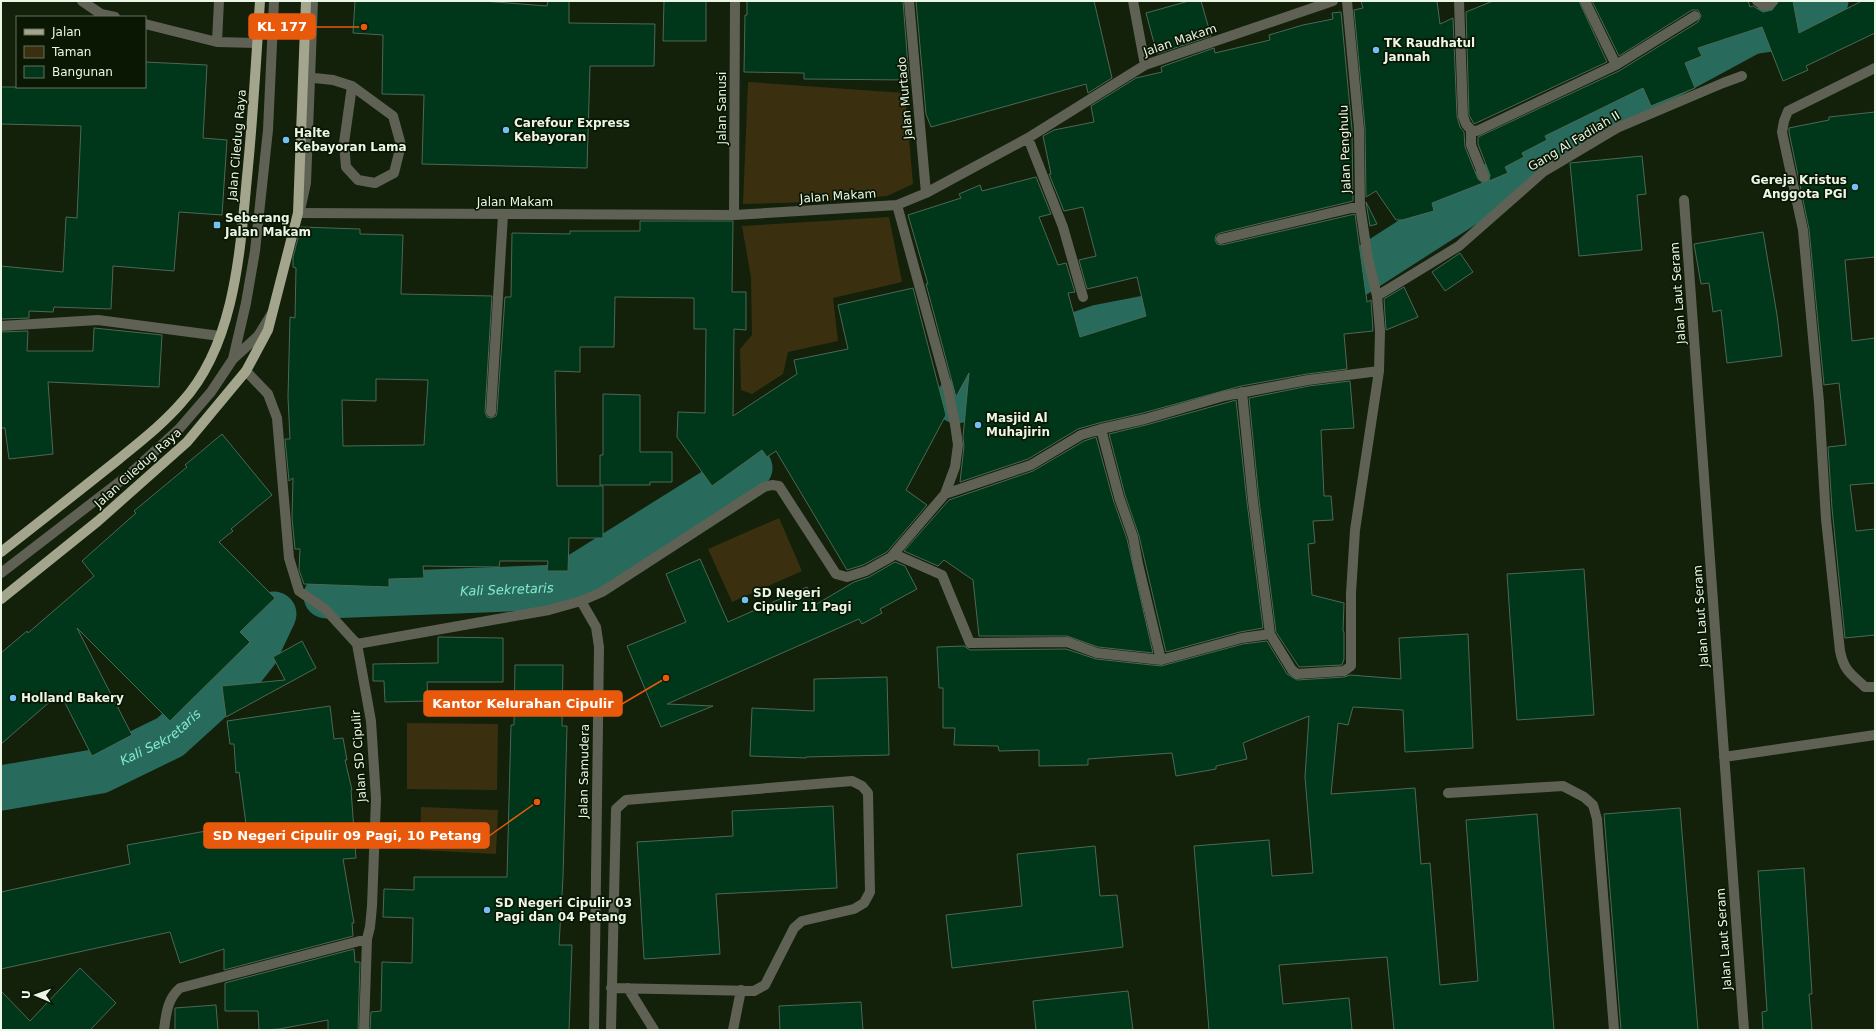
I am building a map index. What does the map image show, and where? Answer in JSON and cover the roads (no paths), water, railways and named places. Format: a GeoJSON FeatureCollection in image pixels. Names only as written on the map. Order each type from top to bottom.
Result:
{"type":"FeatureCollection","features":[{"type":"Feature","properties":{"kind":"main road","name":"Jalan Ciledug Raya"},"geometry":{"type":"LineString","coordinates":[[1,552],[72,497],[154,430],[183,402],[204,373],[228,313],[242,238],[260,1]]}},
{"type":"Feature","properties":{"kind":"main road","name":"Jalan Ciledug Raya"},"geometry":{"type":"LineString","coordinates":[[1,599],[98,521],[187,442],[246,371],[268,330],[298,213],[306,1]]}},
{"type":"Feature","properties":{"kind":"street"},"geometry":{"type":"LineString","coordinates":[[82,1],[101,14],[110,16]]}},
{"type":"Feature","properties":{"kind":"street"},"geometry":{"type":"LineString","coordinates":[[217,42],[219,1]]}},
{"type":"Feature","properties":{"kind":"street"},"geometry":{"type":"LineString","coordinates":[[233,359],[256,251],[268,130],[274,1]]}},
{"type":"Feature","properties":{"kind":"street"},"geometry":{"type":"LineString","coordinates":[[1,573],[131,472],[180,429],[211,392],[233,359],[258,336],[279,302],[294,247],[306,183],[314,1]]}},
{"type":"Feature","properties":{"kind":"street","name":"Jalan Sanusi"},"geometry":{"type":"LineString","coordinates":[[734,215],[735,1]]}},
{"type":"Feature","properties":{"kind":"street","name":"Jalan Murtado"},"geometry":{"type":"LineString","coordinates":[[909,1],[926,193]]}},
{"type":"Feature","properties":{"kind":"street"},"geometry":{"type":"LineString","coordinates":[[1133,1],[1145,65]]}},
{"type":"Feature","properties":{"kind":"street","name":"Jalan Makam"},"geometry":{"type":"LineString","coordinates":[[298,213],[734,215],[897,205],[926,193],[1028,138],[1145,65],[1333,1]]}},
{"type":"Feature","properties":{"kind":"street","name":"Jalan Penghulu"},"geometry":{"type":"LineString","coordinates":[[1270,634],[1292,670],[1297,674],[1344,671],[1351,666],[1351,593],[1355,530],[1379,371],[1380,331],[1377,296],[1369,264],[1360,206],[1359,129],[1347,1]]}},
{"type":"Feature","properties":{"kind":"street"},"geometry":{"type":"LineString","coordinates":[[1459,1],[1463,116],[1466,124],[1471,130],[1471,144],[1484,177]]}},
{"type":"Feature","properties":{"kind":"street"},"geometry":{"type":"LineString","coordinates":[[1585,1],[1616,64]]}},
{"type":"Feature","properties":{"kind":"street"},"geometry":{"type":"LineString","coordinates":[[1758,1],[1763,5],[1770,3]]}},
{"type":"Feature","properties":{"kind":"street"},"geometry":{"type":"LineString","coordinates":[[1471,130],[1476,131],[1616,64],[1695,16]]}},
{"type":"Feature","properties":{"kind":"street"},"geometry":{"type":"LineString","coordinates":[[146,24],[217,42],[257,43]]}},
{"type":"Feature","properties":{"kind":"street"},"geometry":{"type":"LineString","coordinates":[[1875,68],[1788,111],[1782,132],[1803,230],[1819,402],[1826,519],[1840,651],[1843,664],[1851,674],[1865,687],[1875,687]]}},
{"type":"Feature","properties":{"kind":"street","name":"Gang Al Fadilah II"},"geometry":{"type":"LineString","coordinates":[[1377,296],[1459,246],[1543,172],[1618,128],[1742,76]]}},
{"type":"Feature","properties":{"kind":"street"},"geometry":{"type":"LineString","coordinates":[[302,77],[332,80],[352,86],[393,116],[401,145],[394,173],[375,183],[358,180],[346,167],[344,143],[352,86]]}},
{"type":"Feature","properties":{"kind":"street"},"geometry":{"type":"LineString","coordinates":[[1028,138],[1063,227],[1083,297]]}},
{"type":"Feature","properties":{"kind":"street","name":"Jalan Laut Seram"},"geometry":{"type":"LineString","coordinates":[[1684,200],[1744,1030]]}},
{"type":"Feature","properties":{"kind":"street"},"geometry":{"type":"LineString","coordinates":[[246,371],[268,394],[277,418],[289,558],[299,591],[325,609],[357,644],[549,610],[581,601],[602,592],[764,487],[772,485],[779,486],[836,574],[847,577],[866,571],[894,554],[945,494],[955,467],[958,445],[948,390],[897,205]]}},
{"type":"Feature","properties":{"kind":"street"},"geometry":{"type":"LineString","coordinates":[[1221,239],[1360,206]]}},
{"type":"Feature","properties":{"kind":"street"},"geometry":{"type":"LineString","coordinates":[[491,412],[503,215]]}},
{"type":"Feature","properties":{"kind":"street"},"geometry":{"type":"LineString","coordinates":[[1,326],[98,320],[220,336]]}},
{"type":"Feature","properties":{"kind":"street"},"geometry":{"type":"LineString","coordinates":[[945,494],[1031,464],[1081,435],[1101,429],[1242,392],[1308,380],[1379,371]]}},
{"type":"Feature","properties":{"kind":"street"},"geometry":{"type":"LineString","coordinates":[[894,554],[942,575],[970,643],[1067,642],[1097,653],[1161,660],[1242,638],[1270,634],[1253,501],[1242,392]]}},
{"type":"Feature","properties":{"kind":"street"},"geometry":{"type":"LineString","coordinates":[[1101,429],[1119,497],[1133,537],[1161,660]]}},
{"type":"Feature","properties":{"kind":"street","name":"Jalan Samudera"},"geometry":{"type":"LineString","coordinates":[[581,601],[596,627],[599,647],[594,1030]]}},
{"type":"Feature","properties":{"kind":"street","name":"Jalan SD Cipulir"},"geometry":{"type":"LineString","coordinates":[[357,644],[371,721],[376,799],[372,906],[367,939],[364,1030]]}},
{"type":"Feature","properties":{"kind":"street"},"geometry":{"type":"LineString","coordinates":[[1724,757],[1875,735]]}},
{"type":"Feature","properties":{"kind":"street"},"geometry":{"type":"LineString","coordinates":[[611,988],[754,991],[765,985],[794,928],[802,921],[854,909],[864,902],[870,892],[868,793],[862,786],[852,781],[626,800],[620,805],[616,809],[611,988],[612,1030]]}},
{"type":"Feature","properties":{"kind":"street"},"geometry":{"type":"LineString","coordinates":[[1448,793],[1563,786],[1584,797],[1593,805],[1597,819],[1614,1030]]}},
{"type":"Feature","properties":{"kind":"street"},"geometry":{"type":"LineString","coordinates":[[164,1030],[171,1000],[180,988],[367,939]]}},
{"type":"Feature","properties":{"kind":"street"},"geometry":{"type":"LineString","coordinates":[[628,988],[654,1030]]}},
{"type":"Feature","properties":{"kind":"street"},"geometry":{"type":"LineString","coordinates":[[733,1030],[741,990]]}},
{"type":"Feature","properties":{"kind":"waterway"},"geometry":{"type":"LineString","coordinates":[[1305,292],[1357,274],[1491,188],[1546,143],[1751,32],[1801,24],[1826,1]]}},
{"type":"Feature","properties":{"kind":"waterway"},"geometry":{"type":"LineString","coordinates":[[957,401],[989,388],[1041,347],[1099,327],[1192,309]]}},
{"type":"Feature","properties":{"kind":"waterway","name":"Kali Sekretaris"},"geometry":{"type":"LineString","coordinates":[[326,596],[560,587],[750,468]]}},
{"type":"Feature","properties":{"kind":"waterway","name":"Kali Sekretaris"},"geometry":{"type":"LineString","coordinates":[[1,788],[100,771],[170,737],[237,676],[256,652],[274,614]]}},
{"type":"Feature","properties":{"kind":"place","name":"KL 177"},"geometry":{"type":"Point","coordinates":[364,27]}},
{"type":"Feature","properties":{"kind":"place","name":"TK Raudhatul Jannah"},"geometry":{"type":"Point","coordinates":[1376,50]}},
{"type":"Feature","properties":{"kind":"place","name":"Carefour Express Kebayoran"},"geometry":{"type":"Point","coordinates":[506,130]}},
{"type":"Feature","properties":{"kind":"place","name":"Halte Kebayoran Lama"},"geometry":{"type":"Point","coordinates":[286,140]}},
{"type":"Feature","properties":{"kind":"place","name":"Gereja Kristus Anggota PGI"},"geometry":{"type":"Point","coordinates":[1855,187]}},
{"type":"Feature","properties":{"kind":"place","name":"Seberang Jalan Makam"},"geometry":{"type":"Point","coordinates":[217,225]}},
{"type":"Feature","properties":{"kind":"place","name":"Masjid Al Muhajirin"},"geometry":{"type":"Point","coordinates":[978,425]}},
{"type":"Feature","properties":{"kind":"place","name":"SD Negeri Cipulir 11 Pagi"},"geometry":{"type":"Point","coordinates":[745,600]}},
{"type":"Feature","properties":{"kind":"place","name":"Kantor Kelurahan Cipulir"},"geometry":{"type":"Point","coordinates":[666,678]}},
{"type":"Feature","properties":{"kind":"place","name":"Holland Bakery"},"geometry":{"type":"Point","coordinates":[13,698]}},
{"type":"Feature","properties":{"kind":"place","name":"SD Negeri Cipulir 09 Pagi, 10 Petang"},"geometry":{"type":"Point","coordinates":[537,802]}},
{"type":"Feature","properties":{"kind":"place","name":"SD Negeri Cipulir 03 Pagi dan 04 Petang"},"geometry":{"type":"Point","coordinates":[487,910]}}]}
